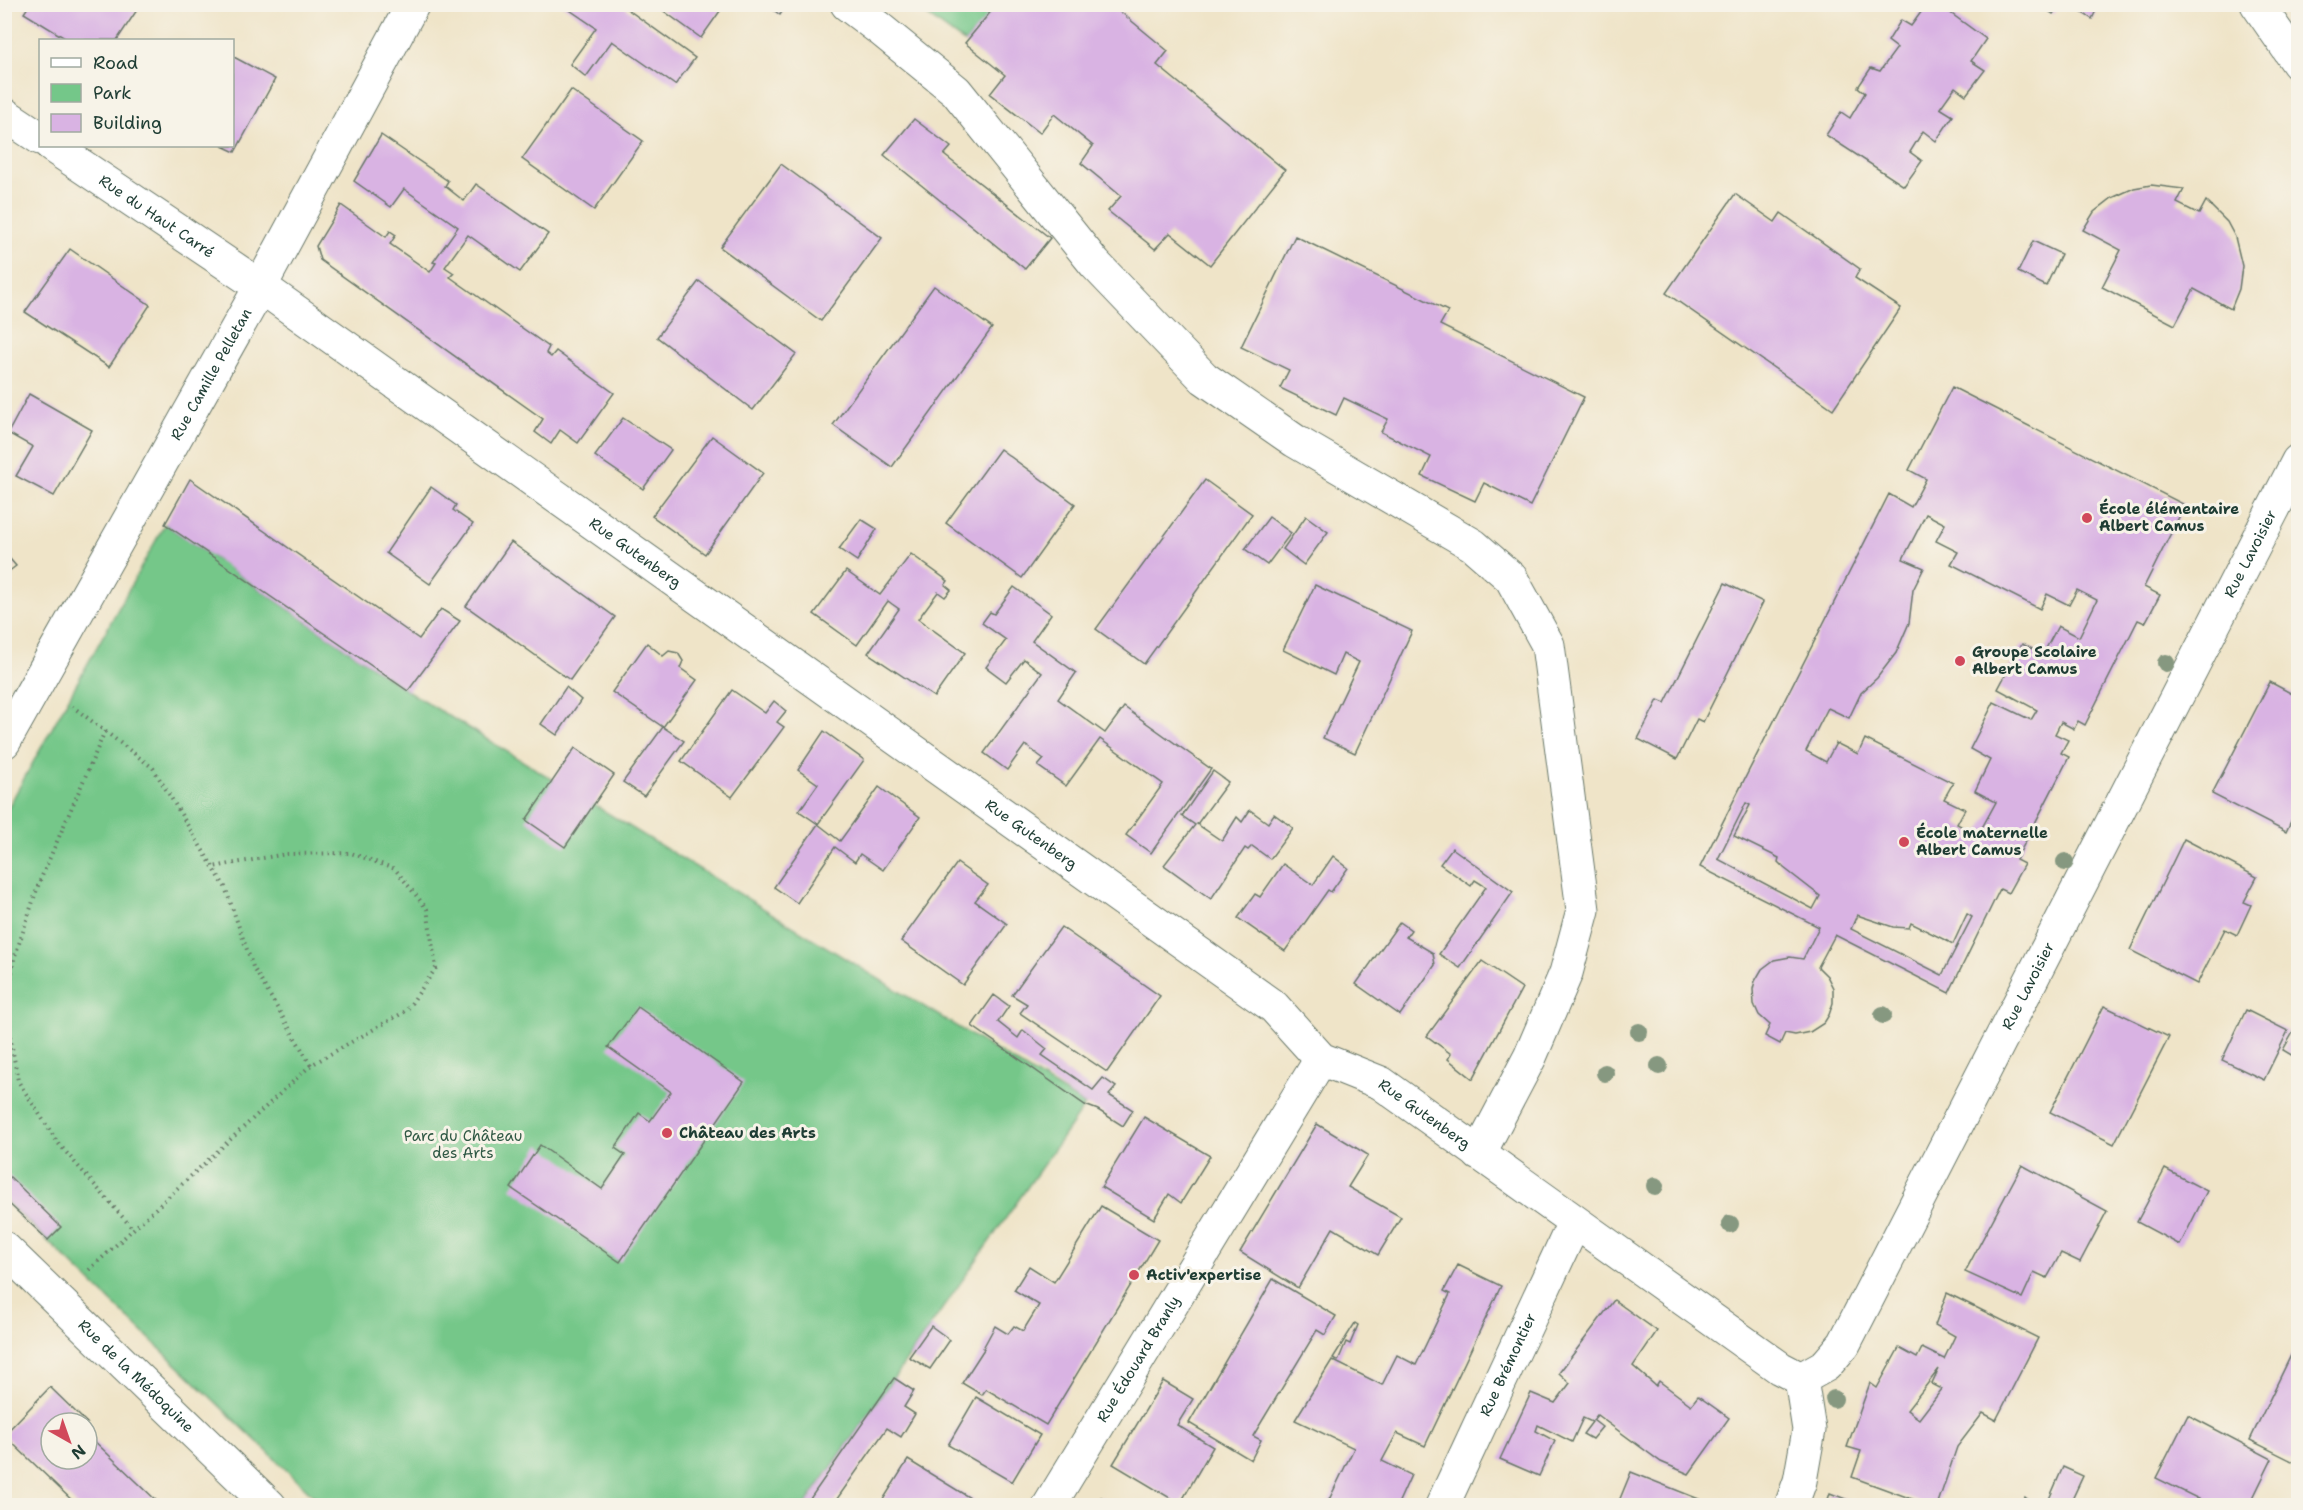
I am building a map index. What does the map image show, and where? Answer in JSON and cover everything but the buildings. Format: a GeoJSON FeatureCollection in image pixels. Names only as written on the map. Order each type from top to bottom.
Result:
{"type":"FeatureCollection","features":[{"type":"Feature","properties":{"kind":"street","name":"Rue Camille Pelletan"},"geometry":{"type":"LineString","coordinates":[[4,742],[260,286],[413,4]]}},
{"type":"Feature","properties":{"kind":"street"},"geometry":{"type":"LineString","coordinates":[[847,4],[956,91],[1095,264],[1204,378],[1295,441],[1473,545],[1511,578],[1548,645],[1583,910],[1566,973],[1535,1046],[1479,1154]]}},
{"type":"Feature","properties":{"kind":"street"},"geometry":{"type":"LineString","coordinates":[[2257,4],[2298,63]]}},
{"type":"Feature","properties":{"kind":"street"},"geometry":{"type":"LineString","coordinates":[[4,114],[39,137]]}},
{"type":"Feature","properties":{"kind":"street","name":"Rue du Haut Carré"},"geometry":{"type":"LineString","coordinates":[[53,147],[260,286]]}},
{"type":"Feature","properties":{"kind":"street","name":"Rue Gutenberg"},"geometry":{"type":"LineString","coordinates":[[260,286],[1274,1007],[1321,1059],[1381,1083],[1574,1223],[1780,1368],[1801,1379]]}},
{"type":"Feature","properties":{"kind":"street","name":"Rue Lavoisier"},"geometry":{"type":"LineString","coordinates":[[1801,1379],[1826,1365],[1844,1344],[2298,461]]}},
{"type":"Feature","properties":{"kind":"street","name":"Rue Édouard Branly"},"geometry":{"type":"LineString","coordinates":[[1049,1506],[1321,1059]]}},
{"type":"Feature","properties":{"kind":"street","name":"Rue Brémontier"},"geometry":{"type":"LineString","coordinates":[[1442,1506],[1574,1223]]}},
{"type":"Feature","properties":{"kind":"street","name":"Rue de la Médoquine"},"geometry":{"type":"LineString","coordinates":[[4,1248],[270,1506]]}},
{"type":"Feature","properties":{"kind":"street"},"geometry":{"type":"LineString","coordinates":[[1791,1506],[1800,1481],[1809,1430],[1801,1379]]}},
{"type":"Feature","properties":{"kind":"path"},"geometry":{"type":"LineString","coordinates":[[67,702],[153,768],[225,887],[253,968],[311,1065]]}},
{"type":"Feature","properties":{"kind":"path"},"geometry":{"type":"LineString","coordinates":[[105,731],[39,883],[14,959],[6,1013],[18,1081],[58,1143],[133,1229]]}},
{"type":"Feature","properties":{"kind":"path"},"geometry":{"type":"LineString","coordinates":[[84,1275],[311,1065],[406,1011],[436,968],[427,909],[395,869],[351,853],[286,854],[213,867]]}},
{"type":"Feature","properties":{"kind":"green space"},"geometry":{"type":"Polygon","coordinates":[[[913,5],[998,5],[965,43],[913,5]]]}},
{"type":"Feature","properties":{"kind":"green space","name":"Parc du Château des Arts"},"geometry":{"type":"Polygon","coordinates":[[[165,524],[408,691],[1085,1105],[805,1505],[323,1505],[5,1200],[5,813],[165,524]]]}},
{"type":"Feature","properties":{"kind":"place","name":"École élémentaire Albert Camus"},"geometry":{"type":"Point","coordinates":[2087,518]}},
{"type":"Feature","properties":{"kind":"place","name":"Groupe Scolaire Albert Camus"},"geometry":{"type":"Point","coordinates":[1960,661]}},
{"type":"Feature","properties":{"kind":"place","name":"École maternelle Albert Camus"},"geometry":{"type":"Point","coordinates":[1904,842]}},
{"type":"Feature","properties":{"kind":"place","name":"Château des Arts"},"geometry":{"type":"Point","coordinates":[667,1133]}},
{"type":"Feature","properties":{"kind":"place","name":"Activ'expertise"},"geometry":{"type":"Point","coordinates":[1134,1275]}}]}
